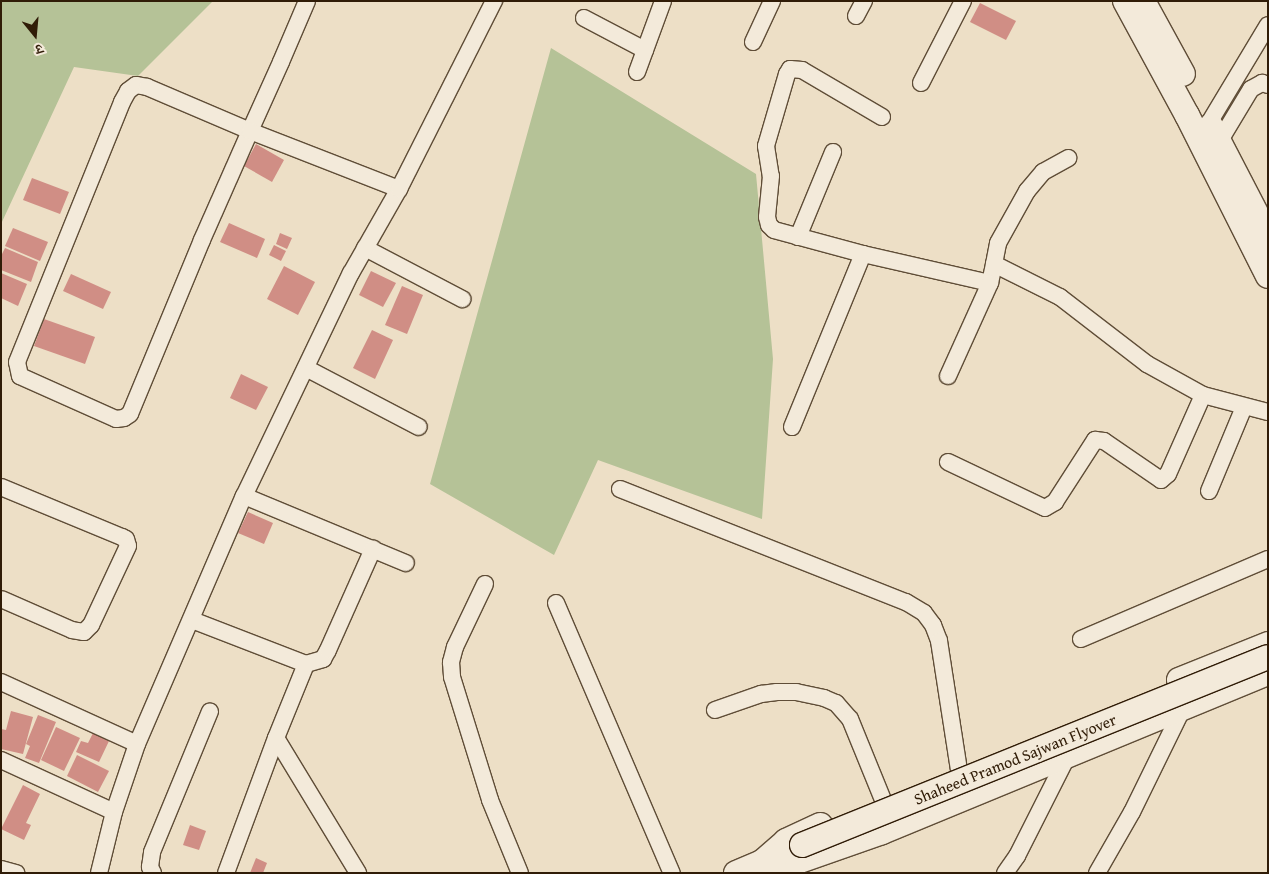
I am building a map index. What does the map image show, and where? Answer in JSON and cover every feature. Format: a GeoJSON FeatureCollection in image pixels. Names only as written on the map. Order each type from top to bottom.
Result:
{"type":"FeatureCollection","features":[{"type":"Feature","properties":{"kind":"street"},"geometry":{"type":"LineString","coordinates":[[307,1],[250,131],[130,414],[124,418],[116,419],[20,376],[17,362],[128,91],[136,84],[250,131],[399,188]]}},
{"type":"Feature","properties":{"kind":"street"},"geometry":{"type":"LineString","coordinates":[[99,873],[114,812],[138,744],[244,496],[350,273],[399,188],[494,1]]}},
{"type":"Feature","properties":{"kind":"street"},"geometry":{"type":"LineString","coordinates":[[637,72],[663,1]]}},
{"type":"Feature","properties":{"kind":"street"},"geometry":{"type":"LineString","coordinates":[[753,42],[772,1]]}},
{"type":"Feature","properties":{"kind":"street"},"geometry":{"type":"LineString","coordinates":[[856,16],[864,1]]}},
{"type":"Feature","properties":{"kind":"street"},"geometry":{"type":"LineString","coordinates":[[921,83],[963,1]]}},
{"type":"Feature","properties":{"kind":"street"},"geometry":{"type":"LineString","coordinates":[[1125,1],[1187,115],[1268,276]]}},
{"type":"Feature","properties":{"kind":"street"},"geometry":{"type":"LineString","coordinates":[[1143,1],[1268,236]]}},
{"type":"Feature","properties":{"kind":"street"},"geometry":{"type":"LineString","coordinates":[[584,18],[645,50]]}},
{"type":"Feature","properties":{"kind":"street"},"geometry":{"type":"LineString","coordinates":[[1214,132],[1268,25]]}},
{"type":"Feature","properties":{"kind":"street"},"geometry":{"type":"LineString","coordinates":[[882,117],[802,70],[790,69],[786,74],[766,146],[770,176],[767,217],[769,225],[774,230],[798,237],[990,283]]}},
{"type":"Feature","properties":{"kind":"street"},"geometry":{"type":"LineString","coordinates":[[1214,132],[1251,89],[1262,83],[1268,85]]}},
{"type":"Feature","properties":{"kind":"street"},"geometry":{"type":"LineString","coordinates":[[798,237],[833,152]]}},
{"type":"Feature","properties":{"kind":"street"},"geometry":{"type":"LineString","coordinates":[[948,376],[990,283],[998,243],[1027,191],[1044,172],[1068,158]]}},
{"type":"Feature","properties":{"kind":"street"},"geometry":{"type":"LineString","coordinates":[[365,248],[462,299]]}},
{"type":"Feature","properties":{"kind":"street"},"geometry":{"type":"LineString","coordinates":[[792,427],[863,254]]}},
{"type":"Feature","properties":{"kind":"street"},"geometry":{"type":"LineString","coordinates":[[994,264],[1060,297],[1147,364],[1203,395],[1268,412]]}},
{"type":"Feature","properties":{"kind":"street"},"geometry":{"type":"LineString","coordinates":[[306,368],[419,427]]}},
{"type":"Feature","properties":{"kind":"street"},"geometry":{"type":"LineString","coordinates":[[948,462],[1045,508],[1055,502],[1095,440],[1104,441],[1162,480],[1168,474],[1203,395]]}},
{"type":"Feature","properties":{"kind":"street"},"geometry":{"type":"LineString","coordinates":[[1209,492],[1244,407]]}},
{"type":"Feature","properties":{"kind":"street"},"geometry":{"type":"LineString","coordinates":[[1,487],[122,537],[126,540],[128,546],[95,618],[84,632],[72,630],[1,599]]}},
{"type":"Feature","properties":{"kind":"street"},"geometry":{"type":"LineString","coordinates":[[620,489],[906,602],[924,613],[933,625],[939,641],[959,770]]}},
{"type":"Feature","properties":{"kind":"street"},"geometry":{"type":"LineString","coordinates":[[244,496],[406,563]]}},
{"type":"Feature","properties":{"kind":"street"},"geometry":{"type":"LineString","coordinates":[[192,620],[306,664],[323,659],[373,549]]}},
{"type":"Feature","properties":{"kind":"street"},"geometry":{"type":"LineString","coordinates":[[1081,639],[1268,558]]}},
{"type":"Feature","properties":{"kind":"street"},"geometry":{"type":"LineString","coordinates":[[485,584],[455,647],[451,662],[452,678],[490,800],[520,873]]}},
{"type":"Feature","properties":{"kind":"street"},"geometry":{"type":"LineString","coordinates":[[556,603],[672,873]]}},
{"type":"Feature","properties":{"kind":"street"},"geometry":{"type":"LineString","coordinates":[[762,862],[786,841],[1268,644]]}},
{"type":"Feature","properties":{"kind":"street","name":"Shaheed Pramod Sajwan Flyover"},"geometry":{"type":"LineString","coordinates":[[736,873],[1268,657]]}},
{"type":"Feature","properties":{"kind":"street"},"geometry":{"type":"LineString","coordinates":[[226,873],[276,738],[306,664]]}},
{"type":"Feature","properties":{"kind":"street"},"geometry":{"type":"LineString","coordinates":[[762,862],[797,862],[882,832],[1268,673]]}},
{"type":"Feature","properties":{"kind":"street"},"geometry":{"type":"LineString","coordinates":[[1,682],[138,744]]}},
{"type":"Feature","properties":{"kind":"street"},"geometry":{"type":"LineString","coordinates":[[715,710],[761,694],[777,692],[796,692],[824,698],[836,703],[850,719],[883,800]]}},
{"type":"Feature","properties":{"kind":"street"},"geometry":{"type":"LineString","coordinates":[[1097,873],[1132,812],[1183,708]]}},
{"type":"Feature","properties":{"kind":"street"},"geometry":{"type":"LineString","coordinates":[[153,873],[150,867],[152,852],[210,711]]}},
{"type":"Feature","properties":{"kind":"street"},"geometry":{"type":"LineString","coordinates":[[276,738],[358,873]]}},
{"type":"Feature","properties":{"kind":"street"},"geometry":{"type":"LineString","coordinates":[[1005,873],[1018,856],[1068,755]]}},
{"type":"Feature","properties":{"kind":"street"},"geometry":{"type":"LineString","coordinates":[[1,760],[114,812]]}},
{"type":"Feature","properties":{"kind":"street"},"geometry":{"type":"LineString","coordinates":[[1,869],[16,873]]}},
{"type":"Feature","properties":{"kind":"green space"},"geometry":{"type":"Polygon","coordinates":[[[1,1],[213,1],[138,76],[74,67],[1,224],[1,1]]]}},
{"type":"Feature","properties":{"kind":"green space"},"geometry":{"type":"Polygon","coordinates":[[[551,48],[756,174],[773,359],[762,519],[598,460],[554,555],[430,484],[551,48]]]}},
{"type":"Feature","properties":{"kind":"building"},"geometry":{"type":"Polygon","coordinates":[[[980,3],[1016,21],[1006,40],[970,22],[980,3]]]}},
{"type":"Feature","properties":{"kind":"building"},"geometry":{"type":"Polygon","coordinates":[[[256,144],[284,160],[272,182],[244,166],[256,144]]]}},
{"type":"Feature","properties":{"kind":"building"},"geometry":{"type":"Polygon","coordinates":[[[32,178],[69,192],[60,214],[23,200],[32,178]]]}},
{"type":"Feature","properties":{"kind":"building"},"geometry":{"type":"Polygon","coordinates":[[[229,223],[265,239],[257,258],[220,242],[229,223]]]}},
{"type":"Feature","properties":{"kind":"building"},"geometry":{"type":"Polygon","coordinates":[[[13,228],[48,242],[40,261],[5,246],[13,228]]]}},
{"type":"Feature","properties":{"kind":"building"},"geometry":{"type":"Polygon","coordinates":[[[280,233],[292,238],[287,249],[276,244],[280,233]]]}},
{"type":"Feature","properties":{"kind":"building"},"geometry":{"type":"Polygon","coordinates":[[[274,245],[286,251],[281,261],[269,255],[274,245]]]}},
{"type":"Feature","properties":{"kind":"building"},"geometry":{"type":"Polygon","coordinates":[[[5,248],[38,262],[31,282],[1,270],[1,256],[5,248]]]}},
{"type":"Feature","properties":{"kind":"building"},"geometry":{"type":"Polygon","coordinates":[[[284,266],[315,282],[298,315],[267,299],[284,266]]]}},
{"type":"Feature","properties":{"kind":"building"},"geometry":{"type":"Polygon","coordinates":[[[371,271],[396,283],[383,307],[359,295],[371,271]]]}},
{"type":"Feature","properties":{"kind":"building"},"geometry":{"type":"Polygon","coordinates":[[[1,273],[27,284],[18,306],[1,298],[1,273]]]}},
{"type":"Feature","properties":{"kind":"building"},"geometry":{"type":"Polygon","coordinates":[[[71,274],[111,292],[103,309],[63,291],[71,274]]]}},
{"type":"Feature","properties":{"kind":"building"},"geometry":{"type":"Polygon","coordinates":[[[402,286],[423,295],[407,334],[385,325],[402,286]]]}},
{"type":"Feature","properties":{"kind":"building"},"geometry":{"type":"Polygon","coordinates":[[[44,319],[95,337],[85,364],[34,346],[44,319]]]}},
{"type":"Feature","properties":{"kind":"building"},"geometry":{"type":"Polygon","coordinates":[[[372,330],[393,340],[375,379],[353,368],[372,330]]]}},
{"type":"Feature","properties":{"kind":"building"},"geometry":{"type":"Polygon","coordinates":[[[241,374],[268,387],[256,410],[230,398],[241,374]]]}},
{"type":"Feature","properties":{"kind":"building"},"geometry":{"type":"Polygon","coordinates":[[[248,512],[273,523],[264,544],[238,533],[248,512]]]}},
{"type":"Feature","properties":{"kind":"building"},"geometry":{"type":"Polygon","coordinates":[[[11,711],[33,717],[23,754],[1,749],[1,729],[6,730],[11,711]]]}},
{"type":"Feature","properties":{"kind":"building"},"geometry":{"type":"Polygon","coordinates":[[[38,715],[56,722],[39,763],[25,758],[30,746],[26,744],[38,715]]]}},
{"type":"Feature","properties":{"kind":"building"},"geometry":{"type":"Polygon","coordinates":[[[56,727],[80,738],[64,771],[41,760],[56,727]]]}},
{"type":"Feature","properties":{"kind":"building"},"geometry":{"type":"Polygon","coordinates":[[[93,733],[109,741],[99,762],[76,752],[81,741],[88,743],[93,733]]]}},
{"type":"Feature","properties":{"kind":"building"},"geometry":{"type":"Polygon","coordinates":[[[77,755],[109,771],[98,792],[67,776],[77,755]]]}},
{"type":"Feature","properties":{"kind":"building"},"geometry":{"type":"Polygon","coordinates":[[[23,785],[40,794],[26,823],[31,825],[24,840],[1,829],[23,785]]]}},
{"type":"Feature","properties":{"kind":"building"},"geometry":{"type":"Polygon","coordinates":[[[190,825],[206,831],[199,850],[183,845],[190,825]]]}},
{"type":"Feature","properties":{"kind":"building"},"geometry":{"type":"Polygon","coordinates":[[[256,858],[267,863],[263,873],[250,873],[256,858]]]}}]}
